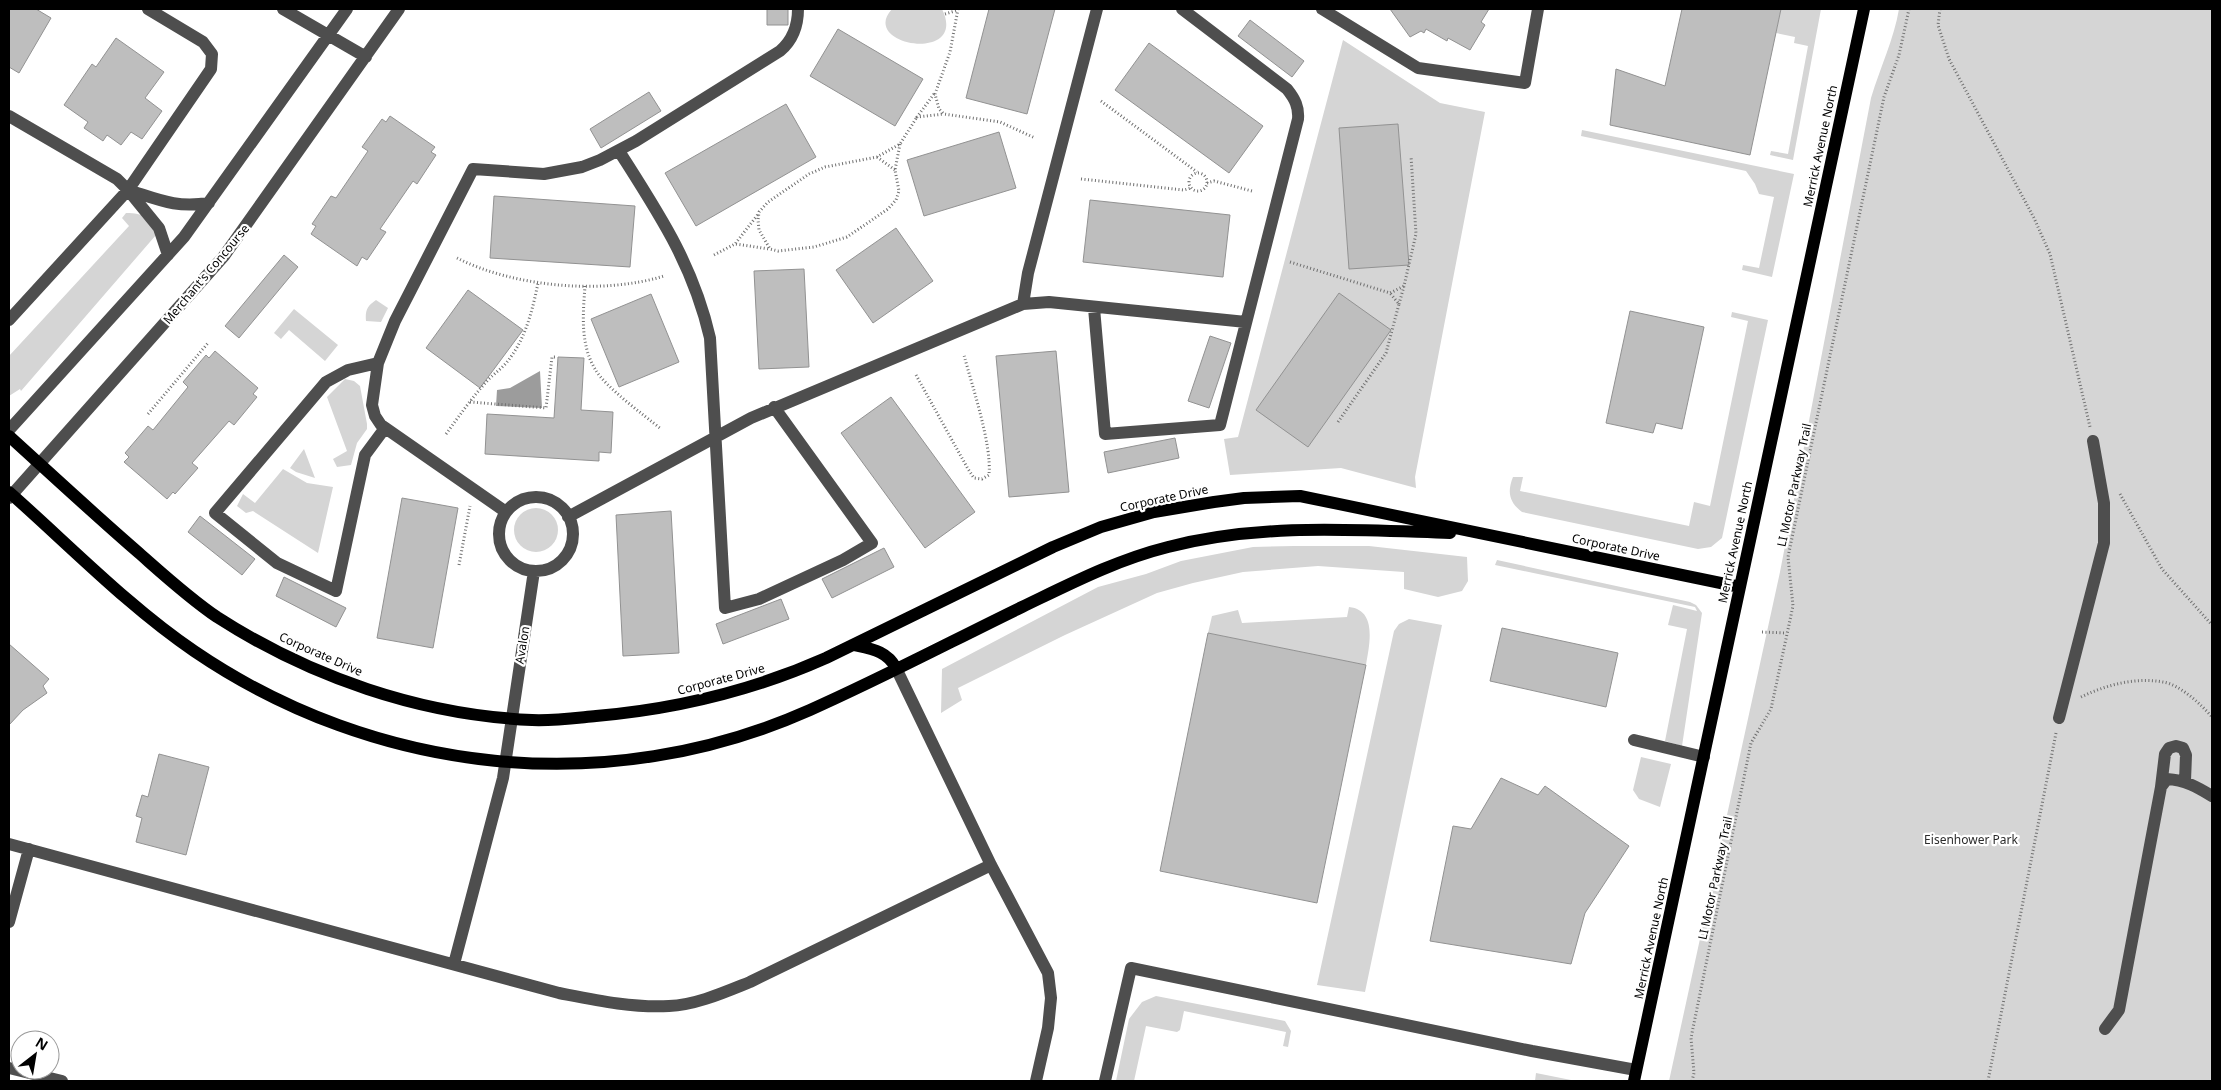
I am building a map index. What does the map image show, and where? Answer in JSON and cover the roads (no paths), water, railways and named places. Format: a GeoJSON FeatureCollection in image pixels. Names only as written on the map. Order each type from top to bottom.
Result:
{"type":"FeatureCollection","features":[{"type":"Feature","properties":{"kind":"main road","name":"Merrick Avenue North"},"geometry":{"type":"LineString","coordinates":[[1635,1076],[1864,9]]}},
{"type":"Feature","properties":{"kind":"main road","name":"Corporate Drive"},"geometry":{"type":"LineString","coordinates":[[9,436],[182,591],[217,617],[273,649],[322,673],[379,693],[457,712],[512,719],[552,720],[614,715],[710,699],[797,671],[1077,536],[1154,512],[1244,498],[1300,496],[1740,587]]}},
{"type":"Feature","properties":{"kind":"main road","name":"Corporate Drive"},"geometry":{"type":"LineString","coordinates":[[10,495],[144,612],[193,650],[241,680],[348,730],[407,747],[477,760],[505,763],[580,764],[615,761],[698,748],[775,725],[837,698],[1087,576],[1141,554],[1169,546],[1226,536],[1303,529],[1487,535]]}},
{"type":"Feature","properties":{"kind":"main road"},"geometry":{"type":"LineString","coordinates":[[854,645],[881,652],[892,661],[896,668]]}},
{"type":"Feature","properties":{"kind":"street"},"geometry":{"type":"LineString","coordinates":[[9,320],[128,190],[212,69],[212,54],[204,42],[148,9]]}},
{"type":"Feature","properties":{"kind":"street"},"geometry":{"type":"LineString","coordinates":[[283,9],[366,57]]}},
{"type":"Feature","properties":{"kind":"street"},"geometry":{"type":"LineString","coordinates":[[9,430],[168,255],[209,203],[347,9]]}},
{"type":"Feature","properties":{"kind":"street","name":"Merchant's Concourse"},"geometry":{"type":"LineString","coordinates":[[10,495],[224,256],[399,9]]}},
{"type":"Feature","properties":{"kind":"street"},"geometry":{"type":"LineString","coordinates":[[506,512],[385,428],[378,422],[372,405],[378,363],[396,321],[473,169],[544,174],[582,167],[619,151],[780,51],[786,46],[794,32],[798,18],[798,9]]}},
{"type":"Feature","properties":{"kind":"street"},"geometry":{"type":"LineString","coordinates":[[1023,304],[1028,273],[1097,9]]}},
{"type":"Feature","properties":{"kind":"street"},"geometry":{"type":"LineString","coordinates":[[1094,308],[1105,434],[1220,425],[1299,111],[1293,96],[1287,89],[1182,9]]}},
{"type":"Feature","properties":{"kind":"street"},"geometry":{"type":"LineString","coordinates":[[1322,9],[1418,68],[1525,83],[1538,9]]}},
{"type":"Feature","properties":{"kind":"street"},"geometry":{"type":"LineString","coordinates":[[9,116],[116,179],[128,190],[159,228],[168,255]]}},
{"type":"Feature","properties":{"kind":"street"},"geometry":{"type":"LineString","coordinates":[[619,151],[673,237],[699,296],[711,345],[714,437],[725,608],[759,599],[843,560],[872,543],[774,407]]}},
{"type":"Feature","properties":{"kind":"street"},"geometry":{"type":"LineString","coordinates":[[128,190],[169,204],[189,206],[209,203]]}},
{"type":"Feature","properties":{"kind":"street"},"geometry":{"type":"LineString","coordinates":[[568,517],[714,437],[774,407],[1023,304],[1049,302],[1246,322]]}},
{"type":"Feature","properties":{"kind":"street"},"geometry":{"type":"LineString","coordinates":[[378,363],[348,370],[326,382],[215,513],[277,562],[336,591],[365,455],[385,428]]}},
{"type":"Feature","properties":{"kind":"street"},"geometry":{"type":"LineString","coordinates":[[2059,718],[2104,543],[2104,503],[2093,441]]}},
{"type":"Feature","properties":{"kind":"street"},"geometry":{"type":"LineString","coordinates":[[534,497],[542,498],[556,504],[568,517],[572,535],[568,552],[557,564],[534,571],[519,567],[511,561],[502,548],[499,532],[502,520],[506,512],[518,502],[534,497]]}},
{"type":"Feature","properties":{"kind":"street","name":"Avalon"},"geometry":{"type":"LineString","coordinates":[[454,964],[502,784],[534,571]]}},
{"type":"Feature","properties":{"kind":"street"},"geometry":{"type":"LineString","coordinates":[[896,668],[991,865],[1048,973],[1051,998],[1048,1028],[1036,1081]]}},
{"type":"Feature","properties":{"kind":"street"},"geometry":{"type":"LineString","coordinates":[[1634,740],[1704,757]]}},
{"type":"Feature","properties":{"kind":"street"},"geometry":{"type":"LineString","coordinates":[[2105,1029],[2119,1010],[2165,754],[2169,748],[2176,746],[2183,748],[2186,756],[2185,781]]}},
{"type":"Feature","properties":{"kind":"street"},"geometry":{"type":"LineString","coordinates":[[2160,788],[2167,779],[2185,781],[2212,796]]}},
{"type":"Feature","properties":{"kind":"street"},"geometry":{"type":"LineString","coordinates":[[9,844],[589,999],[619,1004],[670,1006],[721,993],[750,982],[991,865]]}},
{"type":"Feature","properties":{"kind":"street"},"geometry":{"type":"LineString","coordinates":[[9,922],[29,849]]}},
{"type":"Feature","properties":{"kind":"street"},"geometry":{"type":"LineString","coordinates":[[1105,1081],[1131,968],[1532,1051],[1635,1076]]}},
{"type":"Feature","properties":{"kind":"street"},"geometry":{"type":"LineString","coordinates":[[9,1068],[62,1081]]}},
{"type":"Feature","properties":{"kind":"park label","name":"Eisenhower Park"},"geometry":{"type":"Point","coordinates":[1971,839]}}]}
